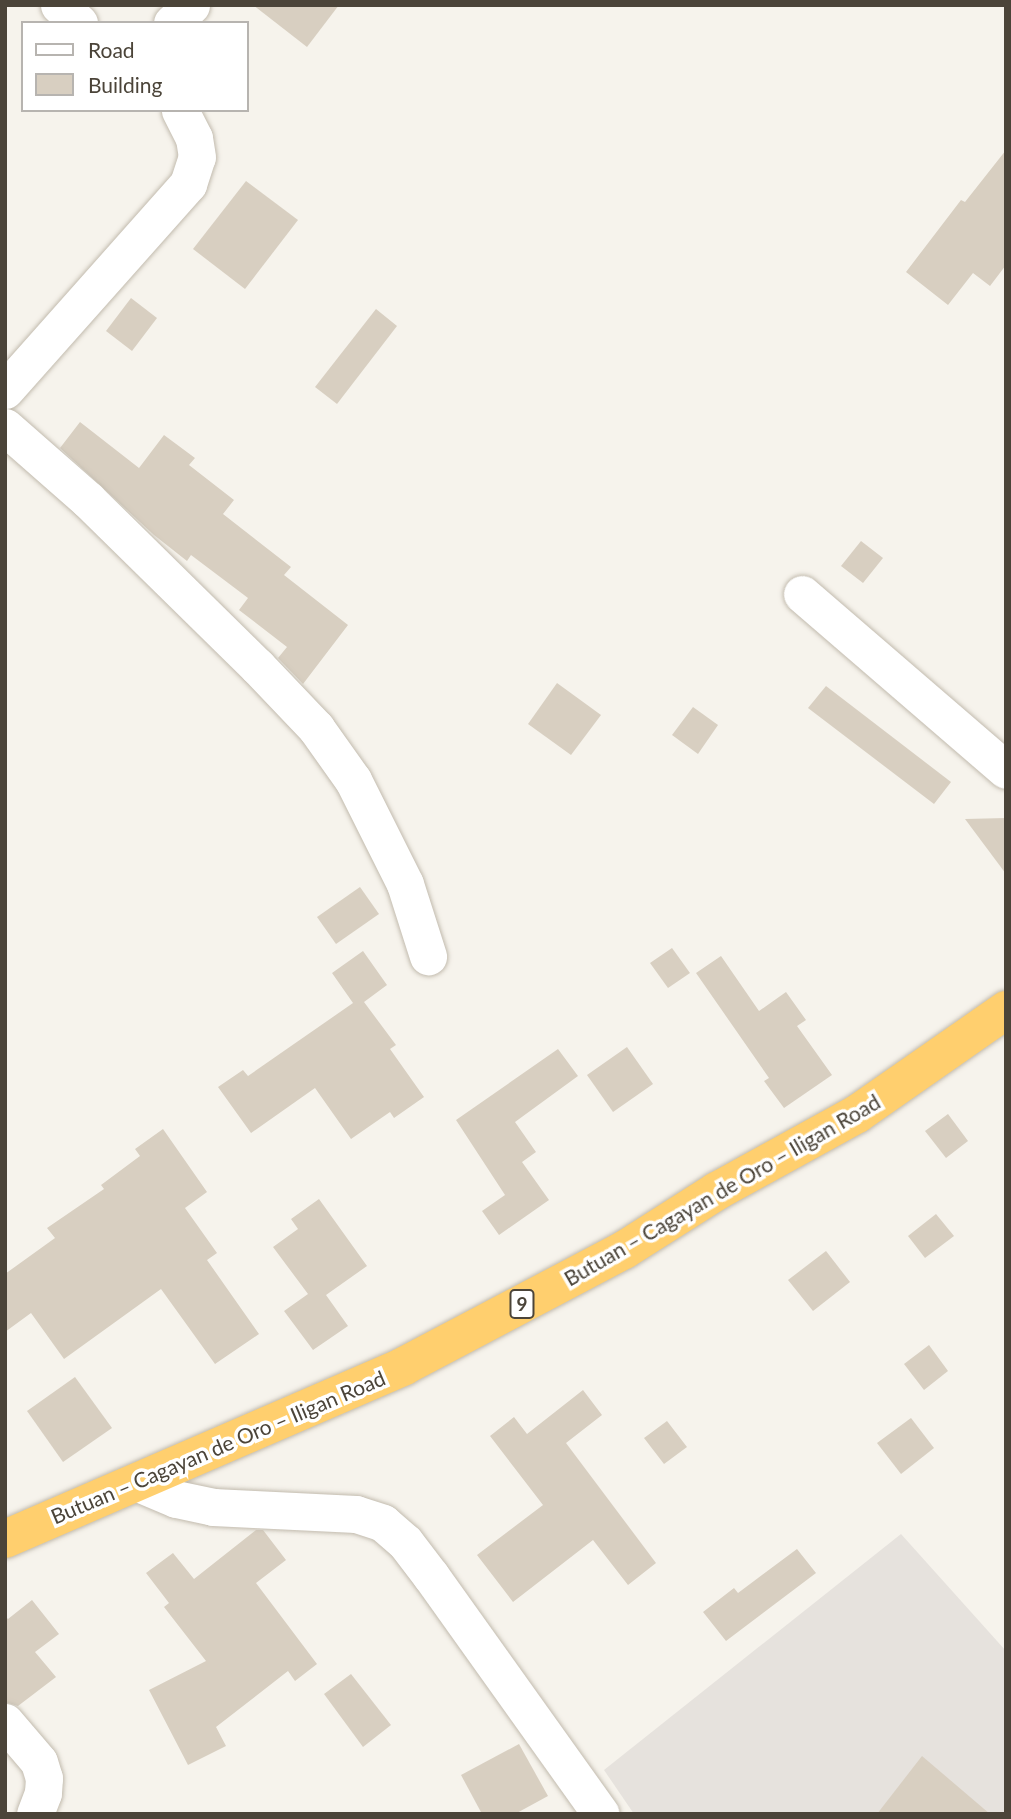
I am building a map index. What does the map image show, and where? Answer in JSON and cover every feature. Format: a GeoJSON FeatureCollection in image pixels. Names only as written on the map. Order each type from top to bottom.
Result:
{"type":"FeatureCollection","features":[{"type":"Feature","properties":{"kind":"highway","name":"Butuan – Cagayan de Oro – Iligan Road"},"geometry":{"type":"LineString","coordinates":[[5,1539],[404,1366],[624,1250],[717,1191],[858,1114],[1006,1010]]}},
{"type":"Feature","properties":{"kind":"street"},"geometry":{"type":"LineString","coordinates":[[59,5],[77,21]]}},
{"type":"Feature","properties":{"kind":"street"},"geometry":{"type":"LineString","coordinates":[[174,21],[191,5]]}},
{"type":"Feature","properties":{"kind":"street"},"geometry":{"type":"LineString","coordinates":[[5,390],[188,184],[197,157],[194,138],[181,112]]}},
{"type":"Feature","properties":{"kind":"street"},"geometry":{"type":"LineString","coordinates":[[5,428],[88,500],[257,666],[316,728],[353,780],[405,884],[428,956]]}},
{"type":"Feature","properties":{"kind":"street"},"geometry":{"type":"LineString","coordinates":[[802,594],[1006,770]]}},
{"type":"Feature","properties":{"kind":"street"},"geometry":{"type":"LineString","coordinates":[[138,1483],[176,1499],[213,1507],[356,1514],[383,1523],[405,1542],[431,1576],[601,1814]]}},
{"type":"Feature","properties":{"kind":"street"},"geometry":{"type":"LineString","coordinates":[[5,1722],[39,1762],[44,1777],[44,1793],[35,1814]]}},
{"type":"Feature","properties":{"kind":"shaded area"},"geometry":{"type":"Polygon","coordinates":[[[901,1534],[1006,1651],[1006,1814],[634,1814],[604,1770],[901,1534]]]}},
{"type":"Feature","properties":{"kind":"building"},"geometry":{"type":"Polygon","coordinates":[[[253,5],[339,5],[307,47],[253,5]]]}},
{"type":"Feature","properties":{"kind":"building"},"geometry":{"type":"Polygon","coordinates":[[[1006,150],[1006,265],[990,286],[973,273],[948,305],[906,272],[961,200],[965,202],[1006,150]]]}},
{"type":"Feature","properties":{"kind":"building"},"geometry":{"type":"Polygon","coordinates":[[[246,181],[298,220],[245,289],[193,249],[246,181]]]}},
{"type":"Feature","properties":{"kind":"building"},"geometry":{"type":"Polygon","coordinates":[[[131,298],[157,318],[132,351],[106,331],[131,298]]]}},
{"type":"Feature","properties":{"kind":"building"},"geometry":{"type":"Polygon","coordinates":[[[376,309],[397,326],[337,404],[315,387],[376,309]]]}},
{"type":"Feature","properties":{"kind":"building"},"geometry":{"type":"Polygon","coordinates":[[[80,422],[139,468],[164,435],[195,458],[189,465],[234,500],[223,514],[291,567],[284,575],[348,625],[303,684],[278,658],[287,647],[239,610],[248,598],[191,555],[187,561],[154,535],[60,448],[80,422]]]}},
{"type":"Feature","properties":{"kind":"building"},"geometry":{"type":"Polygon","coordinates":[[[861,541],[883,558],[863,583],[841,566],[861,541]]]}},
{"type":"Feature","properties":{"kind":"building"},"geometry":{"type":"Polygon","coordinates":[[[557,683],[601,715],[571,755],[528,724],[557,683]]]}},
{"type":"Feature","properties":{"kind":"building"},"geometry":{"type":"Polygon","coordinates":[[[826,686],[951,782],[934,804],[808,708],[826,686]]]}},
{"type":"Feature","properties":{"kind":"building"},"geometry":{"type":"Polygon","coordinates":[[[693,707],[718,725],[698,754],[672,735],[693,707]]]}},
{"type":"Feature","properties":{"kind":"building"},"geometry":{"type":"Polygon","coordinates":[[[1006,818],[1006,874],[965,819],[1006,818]]]}},
{"type":"Feature","properties":{"kind":"building"},"geometry":{"type":"Polygon","coordinates":[[[360,887],[379,914],[336,944],[317,917],[360,887]]]}},
{"type":"Feature","properties":{"kind":"building"},"geometry":{"type":"Polygon","coordinates":[[[672,948],[690,973],[668,988],[650,963],[672,948]]]}},
{"type":"Feature","properties":{"kind":"building"},"geometry":{"type":"Polygon","coordinates":[[[363,951],[387,985],[364,1002],[396,1045],[390,1049],[424,1097],[394,1118],[390,1112],[351,1139],[315,1088],[251,1133],[218,1087],[243,1070],[248,1076],[353,1003],[332,973],[363,951]]]}},
{"type":"Feature","properties":{"kind":"building"},"geometry":{"type":"Polygon","coordinates":[[[721,956],[759,1011],[786,992],[806,1020],[797,1026],[832,1075],[784,1108],[764,1081],[769,1078],[696,973],[721,956]]]}},
{"type":"Feature","properties":{"kind":"building"},"geometry":{"type":"Polygon","coordinates":[[[627,1047],[653,1084],[613,1112],[587,1075],[627,1047]]]}},
{"type":"Feature","properties":{"kind":"building"},"geometry":{"type":"Polygon","coordinates":[[[558,1049],[578,1076],[515,1122],[536,1152],[522,1162],[549,1200],[499,1235],[482,1211],[505,1195],[456,1120],[558,1049]]]}},
{"type":"Feature","properties":{"kind":"building"},"geometry":{"type":"Polygon","coordinates":[[[948,1114],[968,1141],[946,1158],[925,1131],[948,1114]]]}},
{"type":"Feature","properties":{"kind":"building"},"geometry":{"type":"Polygon","coordinates":[[[163,1129],[207,1192],[185,1208],[217,1253],[207,1260],[259,1334],[215,1364],[161,1289],[64,1359],[31,1313],[5,1332],[5,1274],[55,1238],[47,1228],[104,1189],[101,1185],[140,1156],[135,1149],[163,1129]]]}},
{"type":"Feature","properties":{"kind":"building"},"geometry":{"type":"Polygon","coordinates":[[[319,1199],[367,1266],[326,1295],[348,1326],[313,1350],[284,1311],[308,1294],[273,1247],[298,1229],[291,1219],[319,1199]]]}},
{"type":"Feature","properties":{"kind":"building"},"geometry":{"type":"Polygon","coordinates":[[[936,1214],[954,1236],[925,1258],[908,1236],[936,1214]]]}},
{"type":"Feature","properties":{"kind":"building"},"geometry":{"type":"Polygon","coordinates":[[[826,1251],[850,1282],[813,1311],[788,1280],[826,1251]]]}},
{"type":"Feature","properties":{"kind":"building"},"geometry":{"type":"Polygon","coordinates":[[[929,1345],[948,1371],[924,1390],[904,1364],[929,1345]]]}},
{"type":"Feature","properties":{"kind":"building"},"geometry":{"type":"Polygon","coordinates":[[[75,1377],[112,1428],[63,1462],[27,1411],[75,1377]]]}},
{"type":"Feature","properties":{"kind":"building"},"geometry":{"type":"Polygon","coordinates":[[[583,1390],[602,1415],[566,1443],[656,1563],[628,1585],[593,1540],[513,1602],[477,1555],[543,1505],[490,1436],[514,1417],[527,1434],[583,1390]]]}},
{"type":"Feature","properties":{"kind":"building"},"geometry":{"type":"Polygon","coordinates":[[[911,1418],[934,1448],[901,1474],[877,1443],[911,1418]]]}},
{"type":"Feature","properties":{"kind":"building"},"geometry":{"type":"Polygon","coordinates":[[[667,1421],[687,1447],[664,1464],[644,1438],[667,1421]]]}},
{"type":"Feature","properties":{"kind":"building"},"geometry":{"type":"Polygon","coordinates":[[[256,1530],[263,1530],[286,1560],[256,1583],[317,1664],[295,1681],[288,1671],[216,1727],[226,1746],[188,1765],[149,1690],[206,1661],[164,1607],[169,1603],[146,1573],[173,1553],[194,1579],[256,1530]]]}},
{"type":"Feature","properties":{"kind":"building"},"geometry":{"type":"Polygon","coordinates":[[[797,1549],[816,1573],[726,1641],[703,1612],[734,1588],[738,1593],[797,1549]]]}},
{"type":"Feature","properties":{"kind":"building"},"geometry":{"type":"Polygon","coordinates":[[[32,1600],[59,1634],[35,1652],[56,1677],[18,1706],[5,1702],[5,1616],[8,1619],[32,1600]]]}},
{"type":"Feature","properties":{"kind":"building"},"geometry":{"type":"Polygon","coordinates":[[[351,1674],[391,1725],[363,1747],[324,1694],[351,1674]]]}},
{"type":"Feature","properties":{"kind":"building"},"geometry":{"type":"Polygon","coordinates":[[[519,1744],[548,1796],[515,1814],[482,1814],[461,1775],[519,1744]]]}},
{"type":"Feature","properties":{"kind":"building"},"geometry":{"type":"Polygon","coordinates":[[[922,1756],[990,1814],[877,1814],[922,1756]]]}}]}
